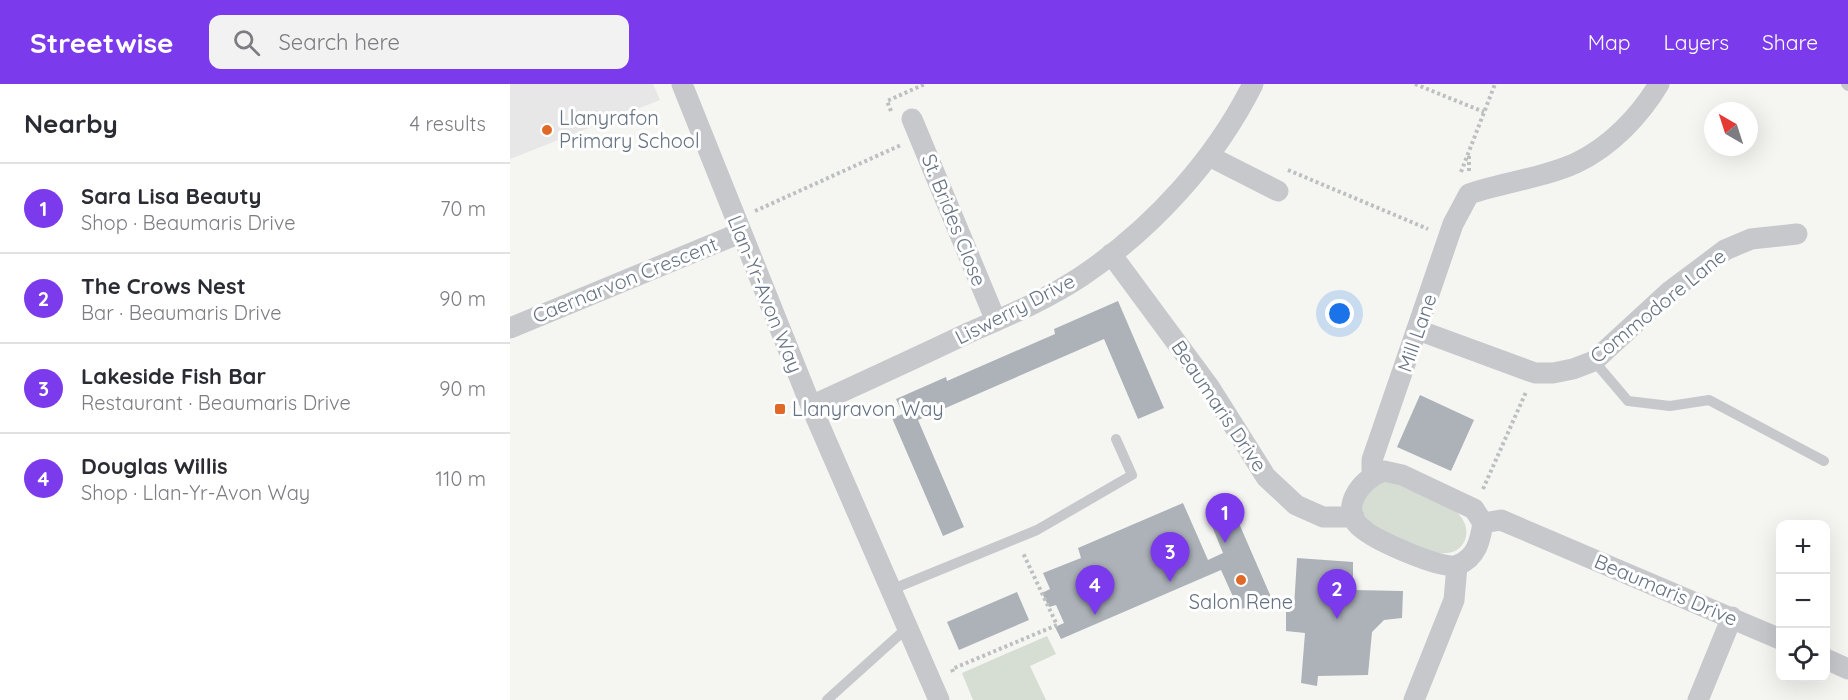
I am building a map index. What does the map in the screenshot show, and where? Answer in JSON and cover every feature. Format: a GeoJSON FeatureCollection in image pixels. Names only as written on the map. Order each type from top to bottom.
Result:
{"type":"FeatureCollection","features":[{"type":"Feature","properties":{"kind":"street","name":"Llan-Yr-Avon Way"},"geometry":{"type":"LineString","coordinates":[[682,84],[811,406],[939,700]]}},
{"type":"Feature","properties":{"kind":"street","name":"Liswerry Drive"},"geometry":{"type":"LineString","coordinates":[[811,406],[1040,301],[1111,254],[1150,220],[1209,156],[1239,113],[1253,84]]}},
{"type":"Feature","properties":{"kind":"street","name":"Mill Lane"},"geometry":{"type":"LineString","coordinates":[[1372,474],[1372,460],[1453,224],[1469,194],[1575,164],[1600,150],[1623,131],[1659,84]]}},
{"type":"Feature","properties":{"kind":"street","name":"St. Brides Close"},"geometry":{"type":"LineString","coordinates":[[904,120],[996,321]]}},
{"type":"Feature","properties":{"kind":"street"},"geometry":{"type":"LineString","coordinates":[[1209,156],[1278,191]]}},
{"type":"Feature","properties":{"kind":"street","name":"Caernarvon Crescent"},"geometry":{"type":"LineString","coordinates":[[510,328],[738,226]]}},
{"type":"Feature","properties":{"kind":"street","name":"Commodore Lane"},"geometry":{"type":"LineString","coordinates":[[1418,330],[1535,373],[1553,373],[1573,369],[1594,361],[1669,292],[1725,250],[1751,239],[1797,234]]}},
{"type":"Feature","properties":{"kind":"street","name":"Beaumaris Drive"},"geometry":{"type":"LineString","coordinates":[[1111,254],[1210,388],[1266,477],[1296,505],[1323,517],[1354,517]]}},
{"type":"Feature","properties":{"kind":"street"},"geometry":{"type":"LineString","coordinates":[[1384,471],[1402,475],[1479,516],[1479,546],[1470,558],[1457,566],[1437,565],[1362,530],[1354,517],[1352,501],[1358,486],[1372,474],[1384,471]]}},
{"type":"Feature","properties":{"kind":"street","name":"Beaumaris Drive"},"geometry":{"type":"LineString","coordinates":[[1479,516],[1501,520],[1776,637]]}},
{"type":"Feature","properties":{"kind":"street"},"geometry":{"type":"LineString","coordinates":[[1414,700],[1454,600],[1457,566]]}},
{"type":"Feature","properties":{"kind":"street"},"geometry":{"type":"LineString","coordinates":[[1698,700],[1732,617]]}},
{"type":"Feature","properties":{"kind":"street"},"geometry":{"type":"LineString","coordinates":[[1830,661],[1848,669]]}},
{"type":"Feature","properties":{"kind":"lane"},"geometry":{"type":"LineString","coordinates":[[1594,361],[1628,401],[1670,406],[1709,400],[1824,461]]}},
{"type":"Feature","properties":{"kind":"lane"},"geometry":{"type":"LineString","coordinates":[[892,589],[1037,530],[1132,475],[1116,439]]}},
{"type":"Feature","properties":{"kind":"lane"},"geometry":{"type":"LineString","coordinates":[[827,700],[908,627]]}},
{"type":"Feature","properties":{"kind":"path"},"geometry":{"type":"LineString","coordinates":[[904,120],[887,101],[926,84]]}},
{"type":"Feature","properties":{"kind":"path"},"geometry":{"type":"LineString","coordinates":[[1416,84],[1484,112]]}},
{"type":"Feature","properties":{"kind":"path"},"geometry":{"type":"LineString","coordinates":[[1461,173],[1495,84]]}},
{"type":"Feature","properties":{"kind":"path"},"geometry":{"type":"LineString","coordinates":[[738,226],[904,143]]}},
{"type":"Feature","properties":{"kind":"path"},"geometry":{"type":"LineString","coordinates":[[1278,191],[1287,169],[1438,233]]}},
{"type":"Feature","properties":{"kind":"path"},"geometry":{"type":"LineString","coordinates":[[1479,516],[1535,373]]}},
{"type":"Feature","properties":{"kind":"path"},"geometry":{"type":"LineString","coordinates":[[955,679],[952,669],[1057,624],[1016,539]]}},
{"type":"Feature","properties":{"kind":"shaded area","name":"Llanyrafon Primary School"},"geometry":{"type":"Polygon","coordinates":[[[510,84],[653,84],[660,100],[510,159],[510,84]]]}},
{"type":"Feature","properties":{"kind":"shaded area"},"geometry":{"type":"Polygon","coordinates":[[[1383,478],[1456,511],[1466,528],[1465,540],[1458,549],[1447,553],[1419,548],[1367,520],[1362,514],[1360,498],[1383,478]]]}},
{"type":"Feature","properties":{"kind":"shaded area"},"geometry":{"type":"Polygon","coordinates":[[[1047,636],[1056,654],[1030,666],[1046,700],[973,700],[962,673],[1047,636]]]}},
{"type":"Feature","properties":{"kind":"building"},"geometry":{"type":"Polygon","coordinates":[[[1118,301],[1164,408],[1138,419],[1104,339],[918,420],[964,527],[943,536],[892,418],[903,414],[896,399],[946,377],[947,381],[1055,334],[1054,329],[1118,301]]]}},
{"type":"Feature","properties":{"kind":"building"},"geometry":{"type":"Polygon","coordinates":[[[1420,395],[1474,420],[1451,471],[1397,447],[1420,395]]]}},
{"type":"Feature","properties":{"kind":"building"},"geometry":{"type":"Polygon","coordinates":[[[1183,503],[1208,560],[1223,553],[1207,514],[1231,505],[1271,597],[1239,610],[1221,570],[1061,639],[1055,627],[1064,623],[1056,605],[1049,607],[1042,593],[1050,589],[1043,573],[1081,558],[1078,548],[1183,503]]]}},
{"type":"Feature","properties":{"kind":"building"},"geometry":{"type":"Polygon","coordinates":[[[1297,558],[1353,562],[1353,590],[1403,591],[1402,618],[1384,620],[1372,632],[1368,675],[1318,676],[1317,686],[1301,683],[1305,633],[1286,631],[1286,606],[1294,607],[1297,558]]]}},
{"type":"Feature","properties":{"kind":"building"},"geometry":{"type":"Polygon","coordinates":[[[1017,592],[1029,620],[959,650],[947,622],[1017,592]]]}},
{"type":"Feature","properties":{"kind":"place","name":"Llanyrafon Primary School"},"geometry":{"type":"Point","coordinates":[547,130]}},
{"type":"Feature","properties":{"kind":"place","name":"Llanyravon Way"},"geometry":{"type":"Point","coordinates":[780,409]}},
{"type":"Feature","properties":{"kind":"place","name":"Sara Lisa Beauty"},"geometry":{"type":"Point","coordinates":[1225,543]}},
{"type":"Feature","properties":{"kind":"place","name":"Salon Rene"},"geometry":{"type":"Point","coordinates":[1241,580]}},
{"type":"Feature","properties":{"kind":"place","name":"Lakeside Fish Bar"},"geometry":{"type":"Point","coordinates":[1170,582]}},
{"type":"Feature","properties":{"kind":"place","name":"Douglas Willis"},"geometry":{"type":"Point","coordinates":[1095,615]}},
{"type":"Feature","properties":{"kind":"place","name":"The Crows Nest"},"geometry":{"type":"Point","coordinates":[1337,619]}}]}
